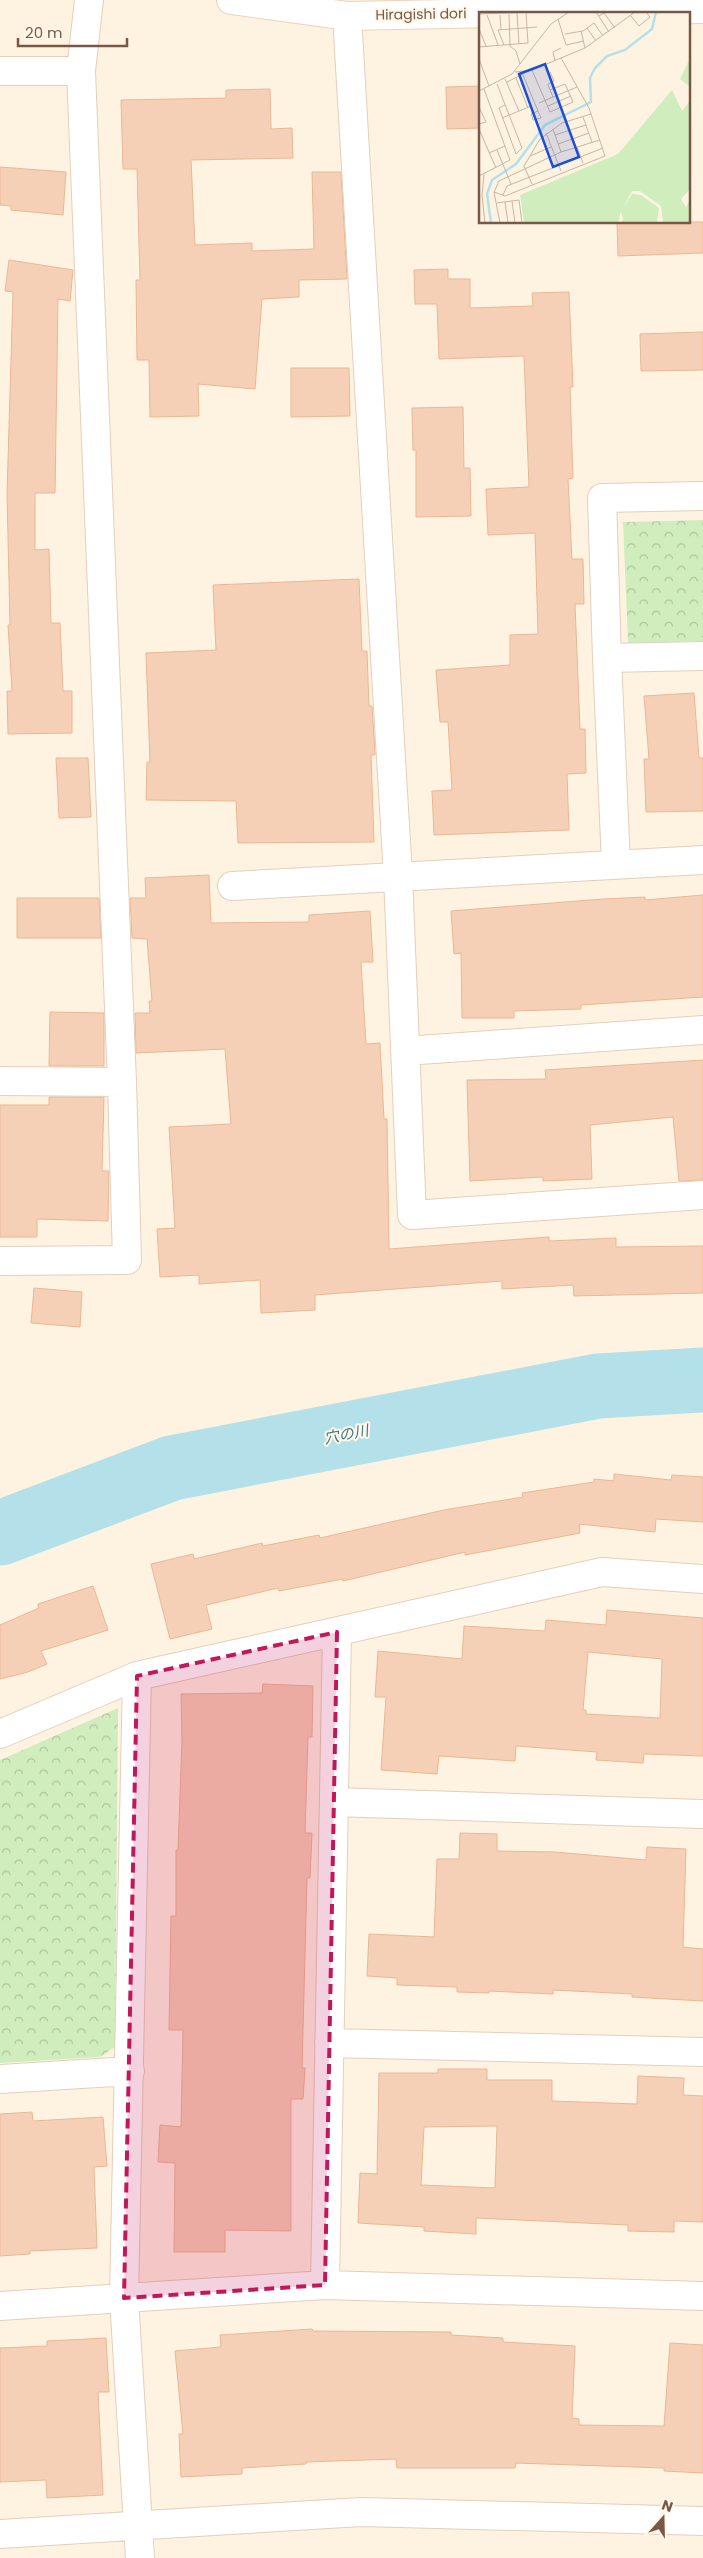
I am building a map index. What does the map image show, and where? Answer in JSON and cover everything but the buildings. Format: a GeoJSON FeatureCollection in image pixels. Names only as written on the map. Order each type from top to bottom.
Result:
{"type":"FeatureCollection","features":[{"type":"Feature","properties":{"kind":"street"},"geometry":{"type":"LineString","coordinates":[[0,1261],[127,1260],[122,1082],[81,71],[89,0]]}},
{"type":"Feature","properties":{"kind":"street","name":"Hiragishi dori"},"geometry":{"type":"LineString","coordinates":[[231,0],[347,16],[479,13]]}},
{"type":"Feature","properties":{"kind":"street","name":"Hiragishi dori"},"geometry":{"type":"LineString","coordinates":[[550,12],[703,9]]}},
{"type":"Feature","properties":{"kind":"street"},"geometry":{"type":"LineString","coordinates":[[347,16],[398,876],[412,1216],[703,1195]]}},
{"type":"Feature","properties":{"kind":"street"},"geometry":{"type":"LineString","coordinates":[[0,71],[81,71]]}},
{"type":"Feature","properties":{"kind":"street"},"geometry":{"type":"LineString","coordinates":[[616,864],[602,498],[703,496]]}},
{"type":"Feature","properties":{"kind":"street"},"geometry":{"type":"LineString","coordinates":[[607,658],[703,656]]}},
{"type":"Feature","properties":{"kind":"street"},"geometry":{"type":"LineString","coordinates":[[232,886],[703,860]]}},
{"type":"Feature","properties":{"kind":"street"},"geometry":{"type":"LineString","coordinates":[[405,1051],[703,1030]]}},
{"type":"Feature","properties":{"kind":"street"},"geometry":{"type":"LineString","coordinates":[[0,1082],[122,1082]]}},
{"type":"Feature","properties":{"kind":"street"},"geometry":{"type":"LineString","coordinates":[[0,1734],[136,1676],[602,1572],[703,1579]]}},
{"type":"Feature","properties":{"kind":"street"},"geometry":{"type":"LineString","coordinates":[[325,2285],[337,1632]]}},
{"type":"Feature","properties":{"kind":"street"},"geometry":{"type":"LineString","coordinates":[[136,1676],[130,2071],[124,2298],[140,2558]]}},
{"type":"Feature","properties":{"kind":"street"},"geometry":{"type":"LineString","coordinates":[[334,1802],[703,1814]]}},
{"type":"Feature","properties":{"kind":"street"},"geometry":{"type":"LineString","coordinates":[[329,2043],[703,2052]]}},
{"type":"Feature","properties":{"kind":"street"},"geometry":{"type":"LineString","coordinates":[[0,2079],[130,2071]]}},
{"type":"Feature","properties":{"kind":"street"},"geometry":{"type":"LineString","coordinates":[[0,2306],[325,2285],[703,2296]]}},
{"type":"Feature","properties":{"kind":"street"},"geometry":{"type":"LineString","coordinates":[[0,2534],[361,2512],[703,2521]]}},
{"type":"Feature","properties":{"kind":"highlighted area"},"geometry":{"type":"Polygon","coordinates":[[[337,1632],[325,2285],[124,2298],[137,1676],[337,1632]]]}},
{"type":"Feature","properties":{"kind":"green space"},"geometry":{"type":"Polygon","coordinates":[[[703,520],[703,641],[628,643],[623,522],[703,520]]]}},
{"type":"Feature","properties":{"kind":"green space"},"geometry":{"type":"Polygon","coordinates":[[[118,1708],[115,2047],[100,2057],[0,2063],[0,1760],[118,1708]]]}},
{"type":"Feature","properties":{"kind":"waterway","name":"穴の川"},"geometry":{"type":"LineString","coordinates":[[0,1533],[172,1468],[598,1386],[703,1380]]}}]}
